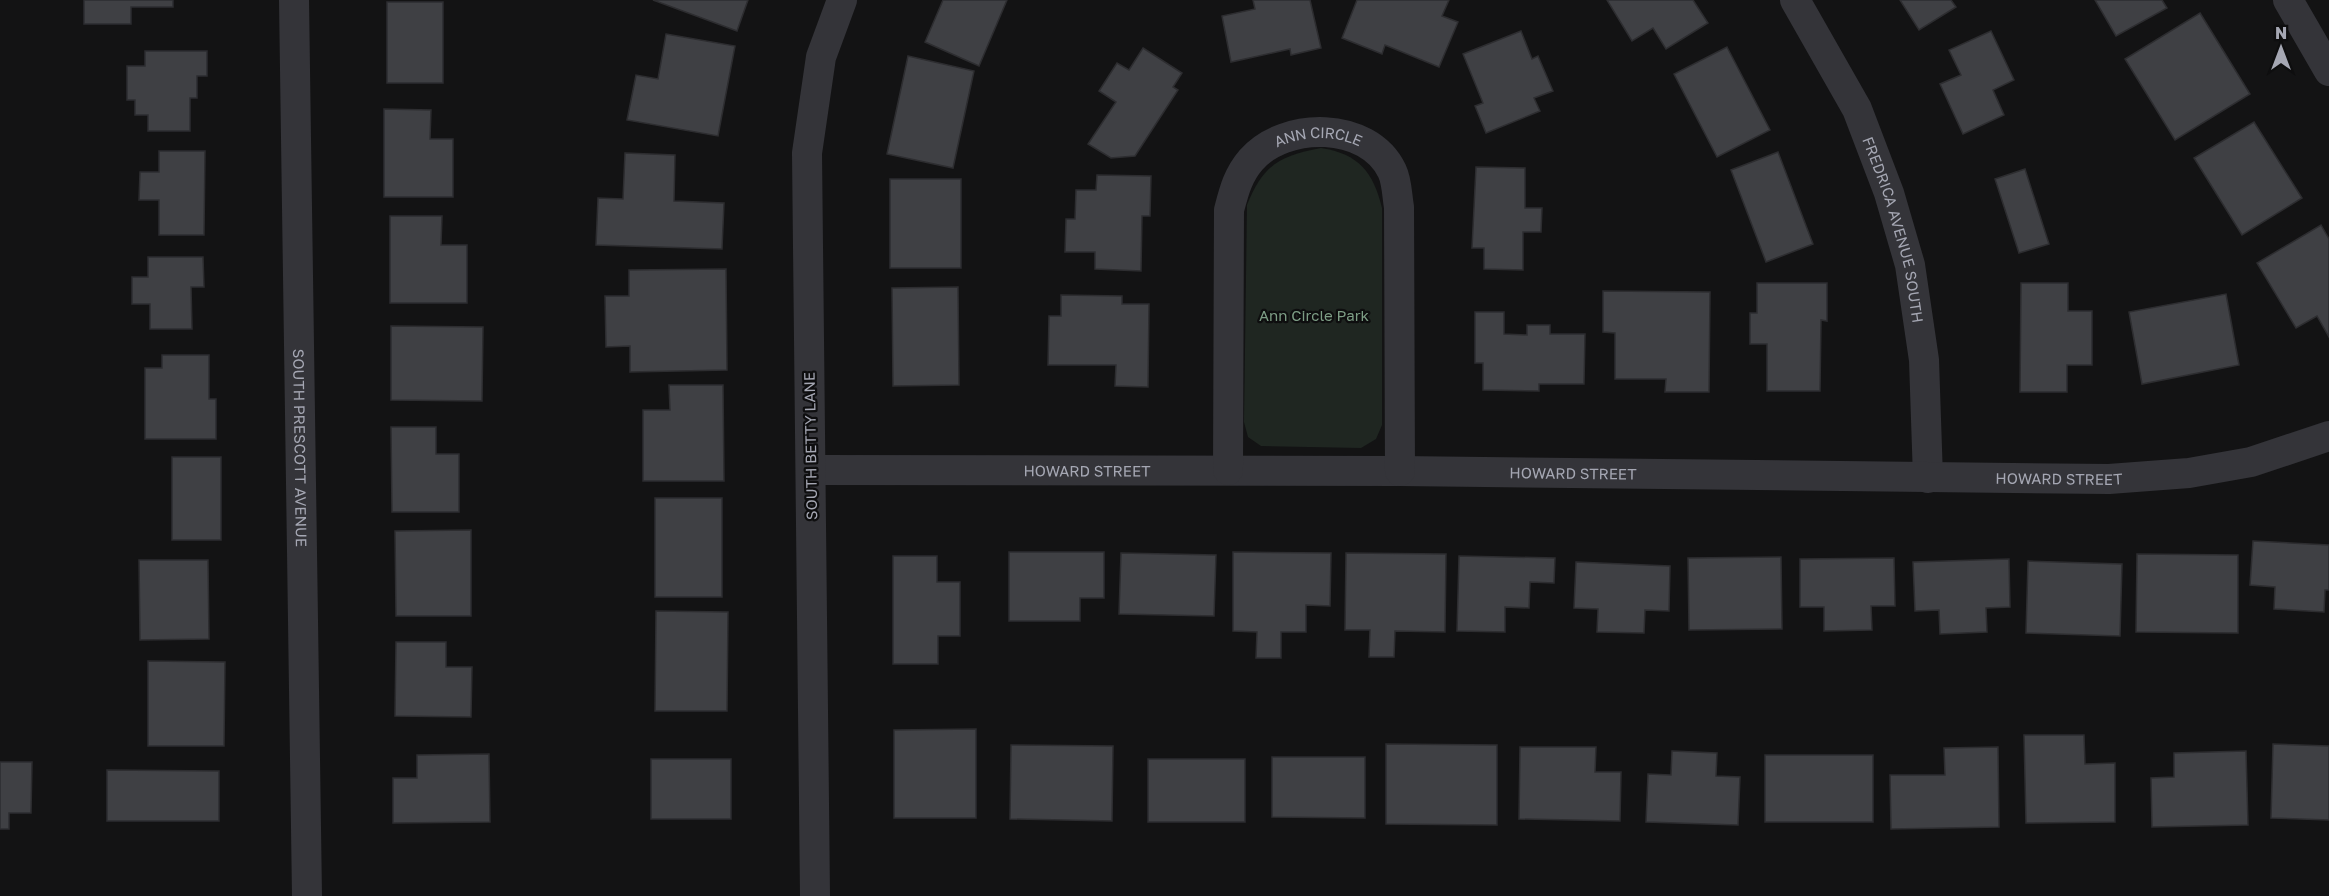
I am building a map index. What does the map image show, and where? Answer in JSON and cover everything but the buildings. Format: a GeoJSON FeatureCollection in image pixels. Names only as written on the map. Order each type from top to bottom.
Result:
{"type":"FeatureCollection","features":[{"type":"Feature","properties":{"kind":"street","name":"SOUTH PRESCOTT AVENUE"},"geometry":{"type":"LineString","coordinates":[[294,0],[307,896]]}},
{"type":"Feature","properties":{"kind":"street","name":"SOUTH BETTY LANE"},"geometry":{"type":"LineString","coordinates":[[815,896],[807,153],[821,57],[842,0]]}},
{"type":"Feature","properties":{"kind":"street","name":"FREDRICA AVENUE SOUTH"},"geometry":{"type":"LineString","coordinates":[[1795,0],[1857,109],[1889,193],[1910,265],[1924,360],[1928,478]]}},
{"type":"Feature","properties":{"kind":"street"},"geometry":{"type":"LineString","coordinates":[[2288,0],[2329,71]]}},
{"type":"Feature","properties":{"kind":"street","name":"ANN CIRCLE"},"geometry":{"type":"LineString","coordinates":[[1228,470],[1229,210],[1235,184],[1252,159],[1272,143],[1312,131],[1344,133],[1370,146],[1392,171],[1399,207],[1400,471]]}},
{"type":"Feature","properties":{"kind":"street","name":"HOWARD STREET"},"geometry":{"type":"LineString","coordinates":[[811,470],[1400,471],[2109,479],[2189,473],[2251,462],[2329,436]]}},
{"type":"Feature","properties":{"kind":"green space","name":"Ann Circle Park"},"geometry":{"type":"Polygon","coordinates":[[[1321,148],[1355,160],[1369,175],[1382,208],[1382,425],[1376,439],[1361,448],[1261,446],[1248,437],[1244,422],[1247,205],[1259,180],[1274,164],[1294,155],[1321,148]]]}}]}
